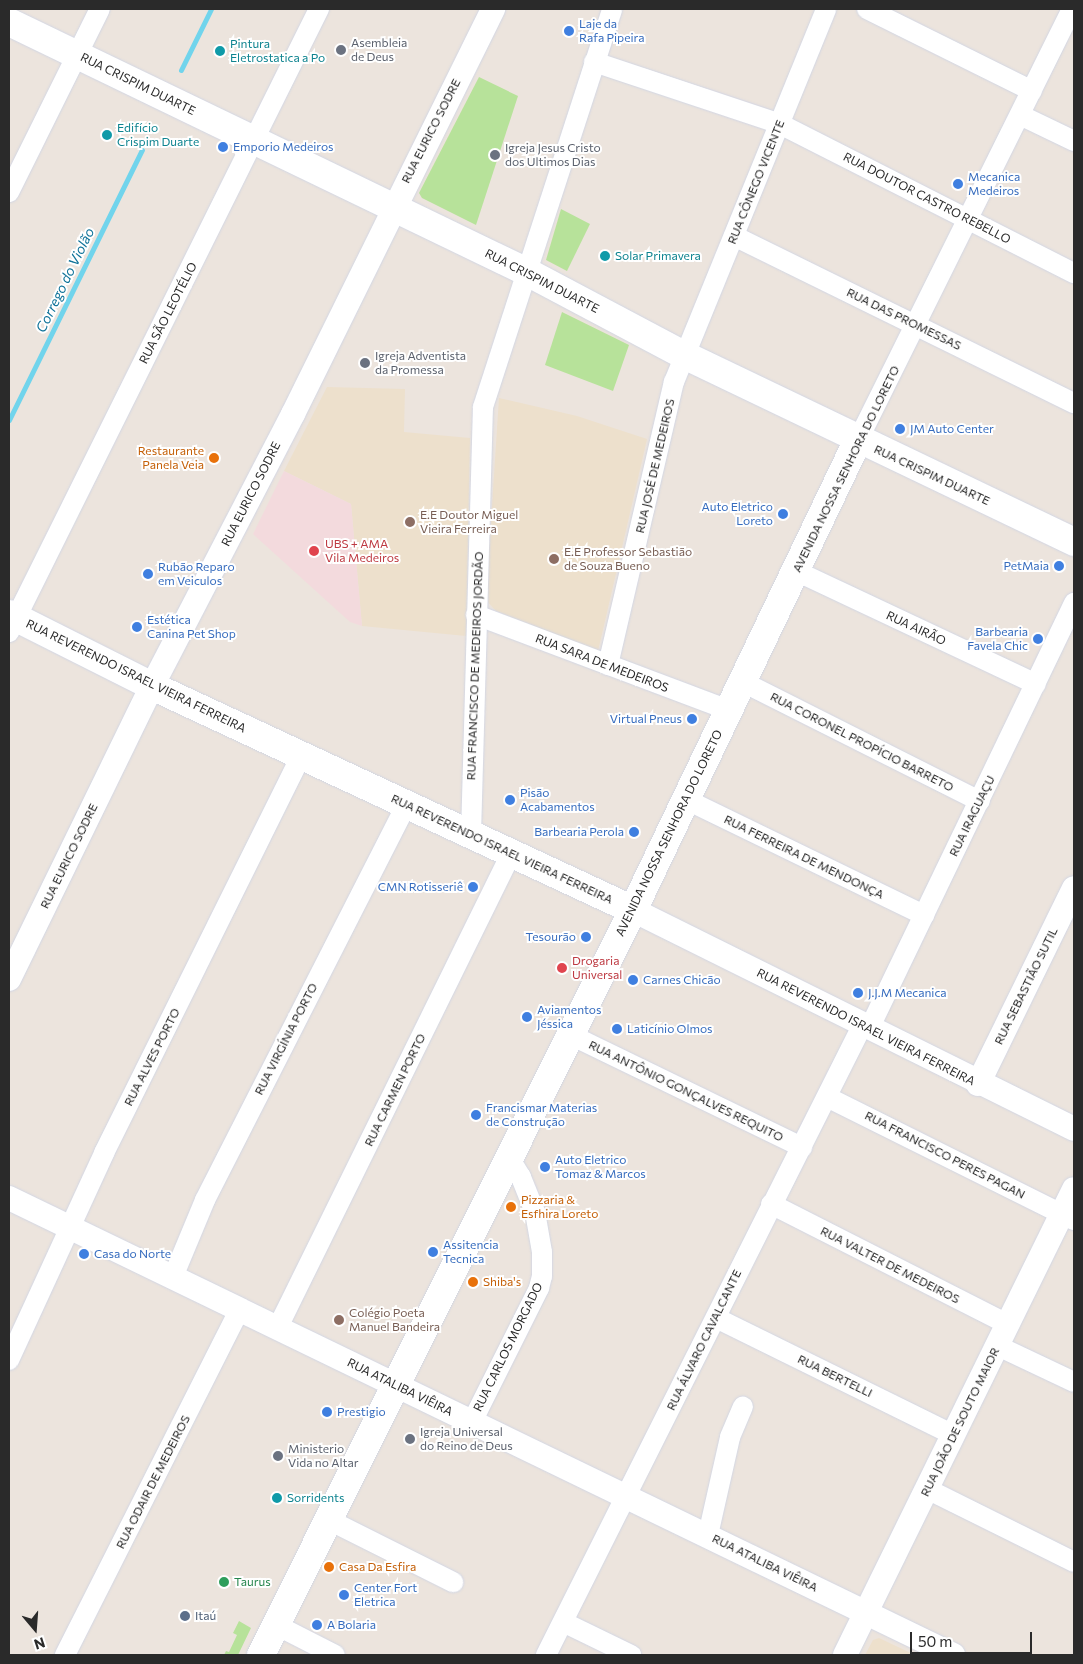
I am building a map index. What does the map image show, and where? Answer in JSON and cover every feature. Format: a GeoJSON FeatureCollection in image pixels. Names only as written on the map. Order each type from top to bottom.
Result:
{"type":"FeatureCollection","features":[{"type":"Feature","properties":{"kind":"main road","name":"RUA CRISPIM DUARTE"},"geometry":{"type":"LineString","coordinates":[[9,22],[527,272],[684,355],[858,440],[1074,542]]}},
{"type":"Feature","properties":{"kind":"main road","name":"AVENIDA NOSSA SENHORA DO LORETO"},"geometry":{"type":"LineString","coordinates":[[261,1655],[633,910],[685,799],[744,682],[858,440]]}},
{"type":"Feature","properties":{"kind":"main road","name":"RUA REVERENDO ISRAEL VIEIRA FERREIRA"},"geometry":{"type":"LineString","coordinates":[[11,621],[633,910]]}},
{"type":"Feature","properties":{"kind":"street"},"geometry":{"type":"LineString","coordinates":[[9,192],[100,9]]}},
{"type":"Feature","properties":{"kind":"street","name":"RUA SÃO LEOTÉLIO"},"geometry":{"type":"LineString","coordinates":[[11,621],[255,140],[319,9]]}},
{"type":"Feature","properties":{"kind":"street","name":"RUA EURICO SODRE"},"geometry":{"type":"LineString","coordinates":[[9,979],[152,686],[293,414],[393,208],[494,9]]}},
{"type":"Feature","properties":{"kind":"street","name":"RUA FRANCISCO DE MEDEIROS JORDÃO"},"geometry":{"type":"LineString","coordinates":[[471,834],[483,407],[612,9]]}},
{"type":"Feature","properties":{"kind":"street","name":"RUA CÔNEGO VICENTE"},"geometry":{"type":"LineString","coordinates":[[684,355],[826,9]]}},
{"type":"Feature","properties":{"kind":"street"},"geometry":{"type":"LineString","coordinates":[[867,9],[1032,91]]}},
{"type":"Feature","properties":{"kind":"street","name":"AVENIDA NOSSA SENHORA DO LORETO"},"geometry":{"type":"LineString","coordinates":[[858,440],[1072,9]]}},
{"type":"Feature","properties":{"kind":"street","name":"RUA DOUTOR CASTRO REBELLO"},"geometry":{"type":"LineString","coordinates":[[594,62],[780,124],[1074,273]]}},
{"type":"Feature","properties":{"kind":"street"},"geometry":{"type":"LineString","coordinates":[[1020,115],[1074,142]]}},
{"type":"Feature","properties":{"kind":"street","name":"RUA DAS PROMESSAS"},"geometry":{"type":"LineString","coordinates":[[734,236],[1074,403]]}},
{"type":"Feature","properties":{"kind":"street","name":"RUA JOSÉ DE MEDEIROS"},"geometry":{"type":"LineString","coordinates":[[608,665],[674,382],[684,355]]}},
{"type":"Feature","properties":{"kind":"street","name":"RUA AIRÃO"},"geometry":{"type":"LineString","coordinates":[[796,571],[1036,684]]}},
{"type":"Feature","properties":{"kind":"street","name":"RUA IRAGUAÇU"},"geometry":{"type":"LineString","coordinates":[[866,1027],[924,916],[980,802],[1074,603]]}},
{"type":"Feature","properties":{"kind":"street","name":"RUA SARA DE MEDEIROS"},"geometry":{"type":"LineString","coordinates":[[476,615],[729,710]]}},
{"type":"Feature","properties":{"kind":"street","name":"RUA CORONEL PROPÍCIO BARRETO"},"geometry":{"type":"LineString","coordinates":[[744,682],[980,802]]}},
{"type":"Feature","properties":{"kind":"street","name":"RUA ALVES PORTO"},"geometry":{"type":"LineString","coordinates":[[9,1360],[68,1229],[302,755]]}},
{"type":"Feature","properties":{"kind":"street","name":"RUA FERREIRA DE MENDONÇA"},"geometry":{"type":"LineString","coordinates":[[685,799],[924,916]]}},
{"type":"Feature","properties":{"kind":"street","name":"RUA VIRGÍNIA PORTO"},"geometry":{"type":"LineString","coordinates":[[173,1277],[205,1200],[407,804]]}},
{"type":"Feature","properties":{"kind":"street","name":"RUA CARMEN PORTO"},"geometry":{"type":"LineString","coordinates":[[278,1327],[511,854]]}},
{"type":"Feature","properties":{"kind":"street","name":"RUA SEBASTIÃO SUTIL"},"geometry":{"type":"LineString","coordinates":[[978,1084],[1074,888]]}},
{"type":"Feature","properties":{"kind":"street","name":"RUA REVERENDO ISRAEL VIEIRA FERREIRA"},"geometry":{"type":"LineString","coordinates":[[633,910],[978,1084],[1074,1129]]}},
{"type":"Feature","properties":{"kind":"street","name":"RUA ÁLVARO CAVALCANTE"},"geometry":{"type":"LineString","coordinates":[[546,1655],[625,1495],[716,1318],[770,1204],[866,1027]]}},
{"type":"Feature","properties":{"kind":"street","name":"RUA ANTÔNIO GONÇALVES REQUITO"},"geometry":{"type":"LineString","coordinates":[[571,1035],[802,1147]]}},
{"type":"Feature","properties":{"kind":"street","name":"RUA FRANCISCO PERES PAGAN"},"geometry":{"type":"LineString","coordinates":[[827,1097],[1068,1217]]}},
{"type":"Feature","properties":{"kind":"street","name":"RUA CARLOS MORGADO"},"geometry":{"type":"LineString","coordinates":[[472,1422],[539,1288],[542,1276],[542,1252],[535,1212],[522,1176],[509,1158]]}},
{"type":"Feature","properties":{"kind":"street","name":"RUA JOÃO DE SOUTO MAIOR"},"geometry":{"type":"LineString","coordinates":[[845,1655],[1004,1336],[1068,1217],[1074,1189]]}},
{"type":"Feature","properties":{"kind":"street","name":"RUA ATALIBA VIÊIRA"},"geometry":{"type":"LineString","coordinates":[[9,1198],[68,1229],[278,1327],[953,1655]]}},
{"type":"Feature","properties":{"kind":"street","name":"RUA VALTER DE MEDEIROS"},"geometry":{"type":"LineString","coordinates":[[770,1204],[1004,1336],[1074,1382]]}},
{"type":"Feature","properties":{"kind":"street","name":"RUA ODAIR DE MEDEIROS"},"geometry":{"type":"LineString","coordinates":[[65,1655],[240,1309]]}},
{"type":"Feature","properties":{"kind":"street","name":"RUA BERTELLI"},"geometry":{"type":"LineString","coordinates":[[716,1318],[954,1435]]}},
{"type":"Feature","properties":{"kind":"street"},"geometry":{"type":"LineString","coordinates":[[708,1535],[730,1437],[743,1407]]}},
{"type":"Feature","properties":{"kind":"street"},"geometry":{"type":"LineString","coordinates":[[927,1489],[1074,1562]]}},
{"type":"Feature","properties":{"kind":"street"},"geometry":{"type":"LineString","coordinates":[[329,1520],[453,1582]]}},
{"type":"Feature","properties":{"kind":"street"},"geometry":{"type":"LineString","coordinates":[[563,1622],[631,1655]]}},
{"type":"Feature","properties":{"kind":"street"},"geometry":{"type":"LineString","coordinates":[[276,1625],[335,1655]]}},
{"type":"Feature","properties":{"kind":"shaded area","name":"E.E Doutor Miguel Vieira Ferreira"},"geometry":{"type":"Polygon","coordinates":[[[327,387],[405,389],[404,432],[470,438],[466,636],[362,626],[351,504],[284,471],[327,387]]]}},
{"type":"Feature","properties":{"kind":"shaded area","name":"E.E Professor Sebastião de Souza Bueno"},"geometry":{"type":"Polygon","coordinates":[[[499,398],[577,416],[647,439],[598,651],[496,611],[486,600],[499,398]]]}},
{"type":"Feature","properties":{"kind":"shaded area","name":"UBS + AMA Vila Medeiros"},"geometry":{"type":"Polygon","coordinates":[[[284,471],[351,504],[362,626],[350,622],[253,534],[284,471]]]}},
{"type":"Feature","properties":{"kind":"shaded area"},"geometry":{"type":"Polygon","coordinates":[[[879,1638],[915,1655],[865,1655],[873,1640],[879,1638]]]}},
{"type":"Feature","properties":{"kind":"green space"},"geometry":{"type":"Polygon","coordinates":[[[479,77],[518,96],[476,225],[422,198],[419,193],[479,77]]]}},
{"type":"Feature","properties":{"kind":"green space"},"geometry":{"type":"Polygon","coordinates":[[[561,209],[590,224],[567,271],[546,260],[561,209]]]}},
{"type":"Feature","properties":{"kind":"green space"},"geometry":{"type":"Polygon","coordinates":[[[562,312],[629,345],[613,391],[545,365],[562,312]]]}},
{"type":"Feature","properties":{"kind":"green space"},"geometry":{"type":"Polygon","coordinates":[[[239,1621],[251,1628],[238,1655],[224,1655],[226,1651],[229,1652],[237,1635],[233,1633],[239,1621]]]}},
{"type":"Feature","properties":{"kind":"waterway","name":"Corrego do Violão"},"geometry":{"type":"LineString","coordinates":[[181,70],[211,9]]}},
{"type":"Feature","properties":{"kind":"waterway","name":"Corrego do Violão"},"geometry":{"type":"LineString","coordinates":[[9,420],[142,150]]}},
{"type":"Feature","properties":{"kind":"place","name":"Laje da Rafa Pipeira"},"geometry":{"type":"Point","coordinates":[569,31]}},
{"type":"Feature","properties":{"kind":"place","name":"Asembleia de Deus"},"geometry":{"type":"Point","coordinates":[341,50]}},
{"type":"Feature","properties":{"kind":"place","name":"Pintura Eletrostatica a Po"},"geometry":{"type":"Point","coordinates":[220,51]}},
{"type":"Feature","properties":{"kind":"place","name":"Edifício Crispim Duarte"},"geometry":{"type":"Point","coordinates":[107,135]}},
{"type":"Feature","properties":{"kind":"place","name":"Emporio Medeiros"},"geometry":{"type":"Point","coordinates":[223,147]}},
{"type":"Feature","properties":{"kind":"place","name":"Igreja Jesus Cristo dos Ultimos Dias"},"geometry":{"type":"Point","coordinates":[495,155]}},
{"type":"Feature","properties":{"kind":"place","name":"Mecanica Medeiros"},"geometry":{"type":"Point","coordinates":[958,184]}},
{"type":"Feature","properties":{"kind":"place","name":"Solar Primavera"},"geometry":{"type":"Point","coordinates":[605,256]}},
{"type":"Feature","properties":{"kind":"place","name":"Igreja Adventista da Promessa"},"geometry":{"type":"Point","coordinates":[365,363]}},
{"type":"Feature","properties":{"kind":"place","name":"JM Auto Center"},"geometry":{"type":"Point","coordinates":[900,429]}},
{"type":"Feature","properties":{"kind":"place","name":"Restaurante Panela Veia"},"geometry":{"type":"Point","coordinates":[214,458]}},
{"type":"Feature","properties":{"kind":"place","name":"Auto Eletrico Loreto"},"geometry":{"type":"Point","coordinates":[783,514]}},
{"type":"Feature","properties":{"kind":"place","name":"E.E Doutor Miguel Vieira Ferreira"},"geometry":{"type":"Point","coordinates":[410,522]}},
{"type":"Feature","properties":{"kind":"place","name":"UBS + AMA Vila Medeiros"},"geometry":{"type":"Point","coordinates":[314,551]}},
{"type":"Feature","properties":{"kind":"place","name":"E.E Professor Sebastião de Souza Bueno"},"geometry":{"type":"Point","coordinates":[554,559]}},
{"type":"Feature","properties":{"kind":"place","name":"PetMaia"},"geometry":{"type":"Point","coordinates":[1059,566]}},
{"type":"Feature","properties":{"kind":"place","name":"Rubão Reparo em Veiculos"},"geometry":{"type":"Point","coordinates":[148,574]}},
{"type":"Feature","properties":{"kind":"place","name":"Estética Canina Pet Shop"},"geometry":{"type":"Point","coordinates":[137,627]}},
{"type":"Feature","properties":{"kind":"place","name":"Barbearia Favela Chic"},"geometry":{"type":"Point","coordinates":[1038,639]}},
{"type":"Feature","properties":{"kind":"place","name":"Virtual Pneus"},"geometry":{"type":"Point","coordinates":[692,719]}},
{"type":"Feature","properties":{"kind":"place","name":"Pisão Acabamentos"},"geometry":{"type":"Point","coordinates":[510,800]}},
{"type":"Feature","properties":{"kind":"place","name":"Barbearia Perola"},"geometry":{"type":"Point","coordinates":[634,832]}},
{"type":"Feature","properties":{"kind":"place","name":"CMN Rotisseriê"},"geometry":{"type":"Point","coordinates":[473,887]}},
{"type":"Feature","properties":{"kind":"place","name":"Tesourão"},"geometry":{"type":"Point","coordinates":[586,937]}},
{"type":"Feature","properties":{"kind":"place","name":"Drogaria Universal"},"geometry":{"type":"Point","coordinates":[562,968]}},
{"type":"Feature","properties":{"kind":"place","name":"Carnes Chicão"},"geometry":{"type":"Point","coordinates":[633,980]}},
{"type":"Feature","properties":{"kind":"place","name":"J.J.M Mecanica"},"geometry":{"type":"Point","coordinates":[858,993]}},
{"type":"Feature","properties":{"kind":"place","name":"Aviamentos Jéssica"},"geometry":{"type":"Point","coordinates":[527,1017]}},
{"type":"Feature","properties":{"kind":"place","name":"Laticínio Olmos"},"geometry":{"type":"Point","coordinates":[617,1029]}},
{"type":"Feature","properties":{"kind":"place","name":"Francismar Materias de Construção"},"geometry":{"type":"Point","coordinates":[476,1115]}},
{"type":"Feature","properties":{"kind":"place","name":"Auto Eletrico Tomaz & Marcos"},"geometry":{"type":"Point","coordinates":[545,1167]}},
{"type":"Feature","properties":{"kind":"place","name":"Pizzaria & Esfhira Loreto"},"geometry":{"type":"Point","coordinates":[511,1207]}},
{"type":"Feature","properties":{"kind":"place","name":"Assitencia Tecnica"},"geometry":{"type":"Point","coordinates":[433,1252]}},
{"type":"Feature","properties":{"kind":"place","name":"Casa do Norte"},"geometry":{"type":"Point","coordinates":[84,1254]}},
{"type":"Feature","properties":{"kind":"place","name":"Shiba's"},"geometry":{"type":"Point","coordinates":[473,1282]}},
{"type":"Feature","properties":{"kind":"place","name":"Colégio Poeta Manuel Bandeira"},"geometry":{"type":"Point","coordinates":[339,1320]}},
{"type":"Feature","properties":{"kind":"place","name":"Prestigio"},"geometry":{"type":"Point","coordinates":[327,1412]}},
{"type":"Feature","properties":{"kind":"place","name":"Igreja Universal do Reino de Deus"},"geometry":{"type":"Point","coordinates":[410,1439]}},
{"type":"Feature","properties":{"kind":"place","name":"Ministerio Vida no Altar"},"geometry":{"type":"Point","coordinates":[278,1456]}},
{"type":"Feature","properties":{"kind":"place","name":"Sorridents"},"geometry":{"type":"Point","coordinates":[277,1498]}},
{"type":"Feature","properties":{"kind":"place","name":"Casa Da Esfira"},"geometry":{"type":"Point","coordinates":[329,1567]}},
{"type":"Feature","properties":{"kind":"place","name":"Taurus"},"geometry":{"type":"Point","coordinates":[224,1582]}},
{"type":"Feature","properties":{"kind":"place","name":"Center Fort Eletrica"},"geometry":{"type":"Point","coordinates":[344,1595]}},
{"type":"Feature","properties":{"kind":"place","name":"Itaú"},"geometry":{"type":"Point","coordinates":[185,1616]}},
{"type":"Feature","properties":{"kind":"place","name":"A Bolaria"},"geometry":{"type":"Point","coordinates":[317,1625]}}]}
